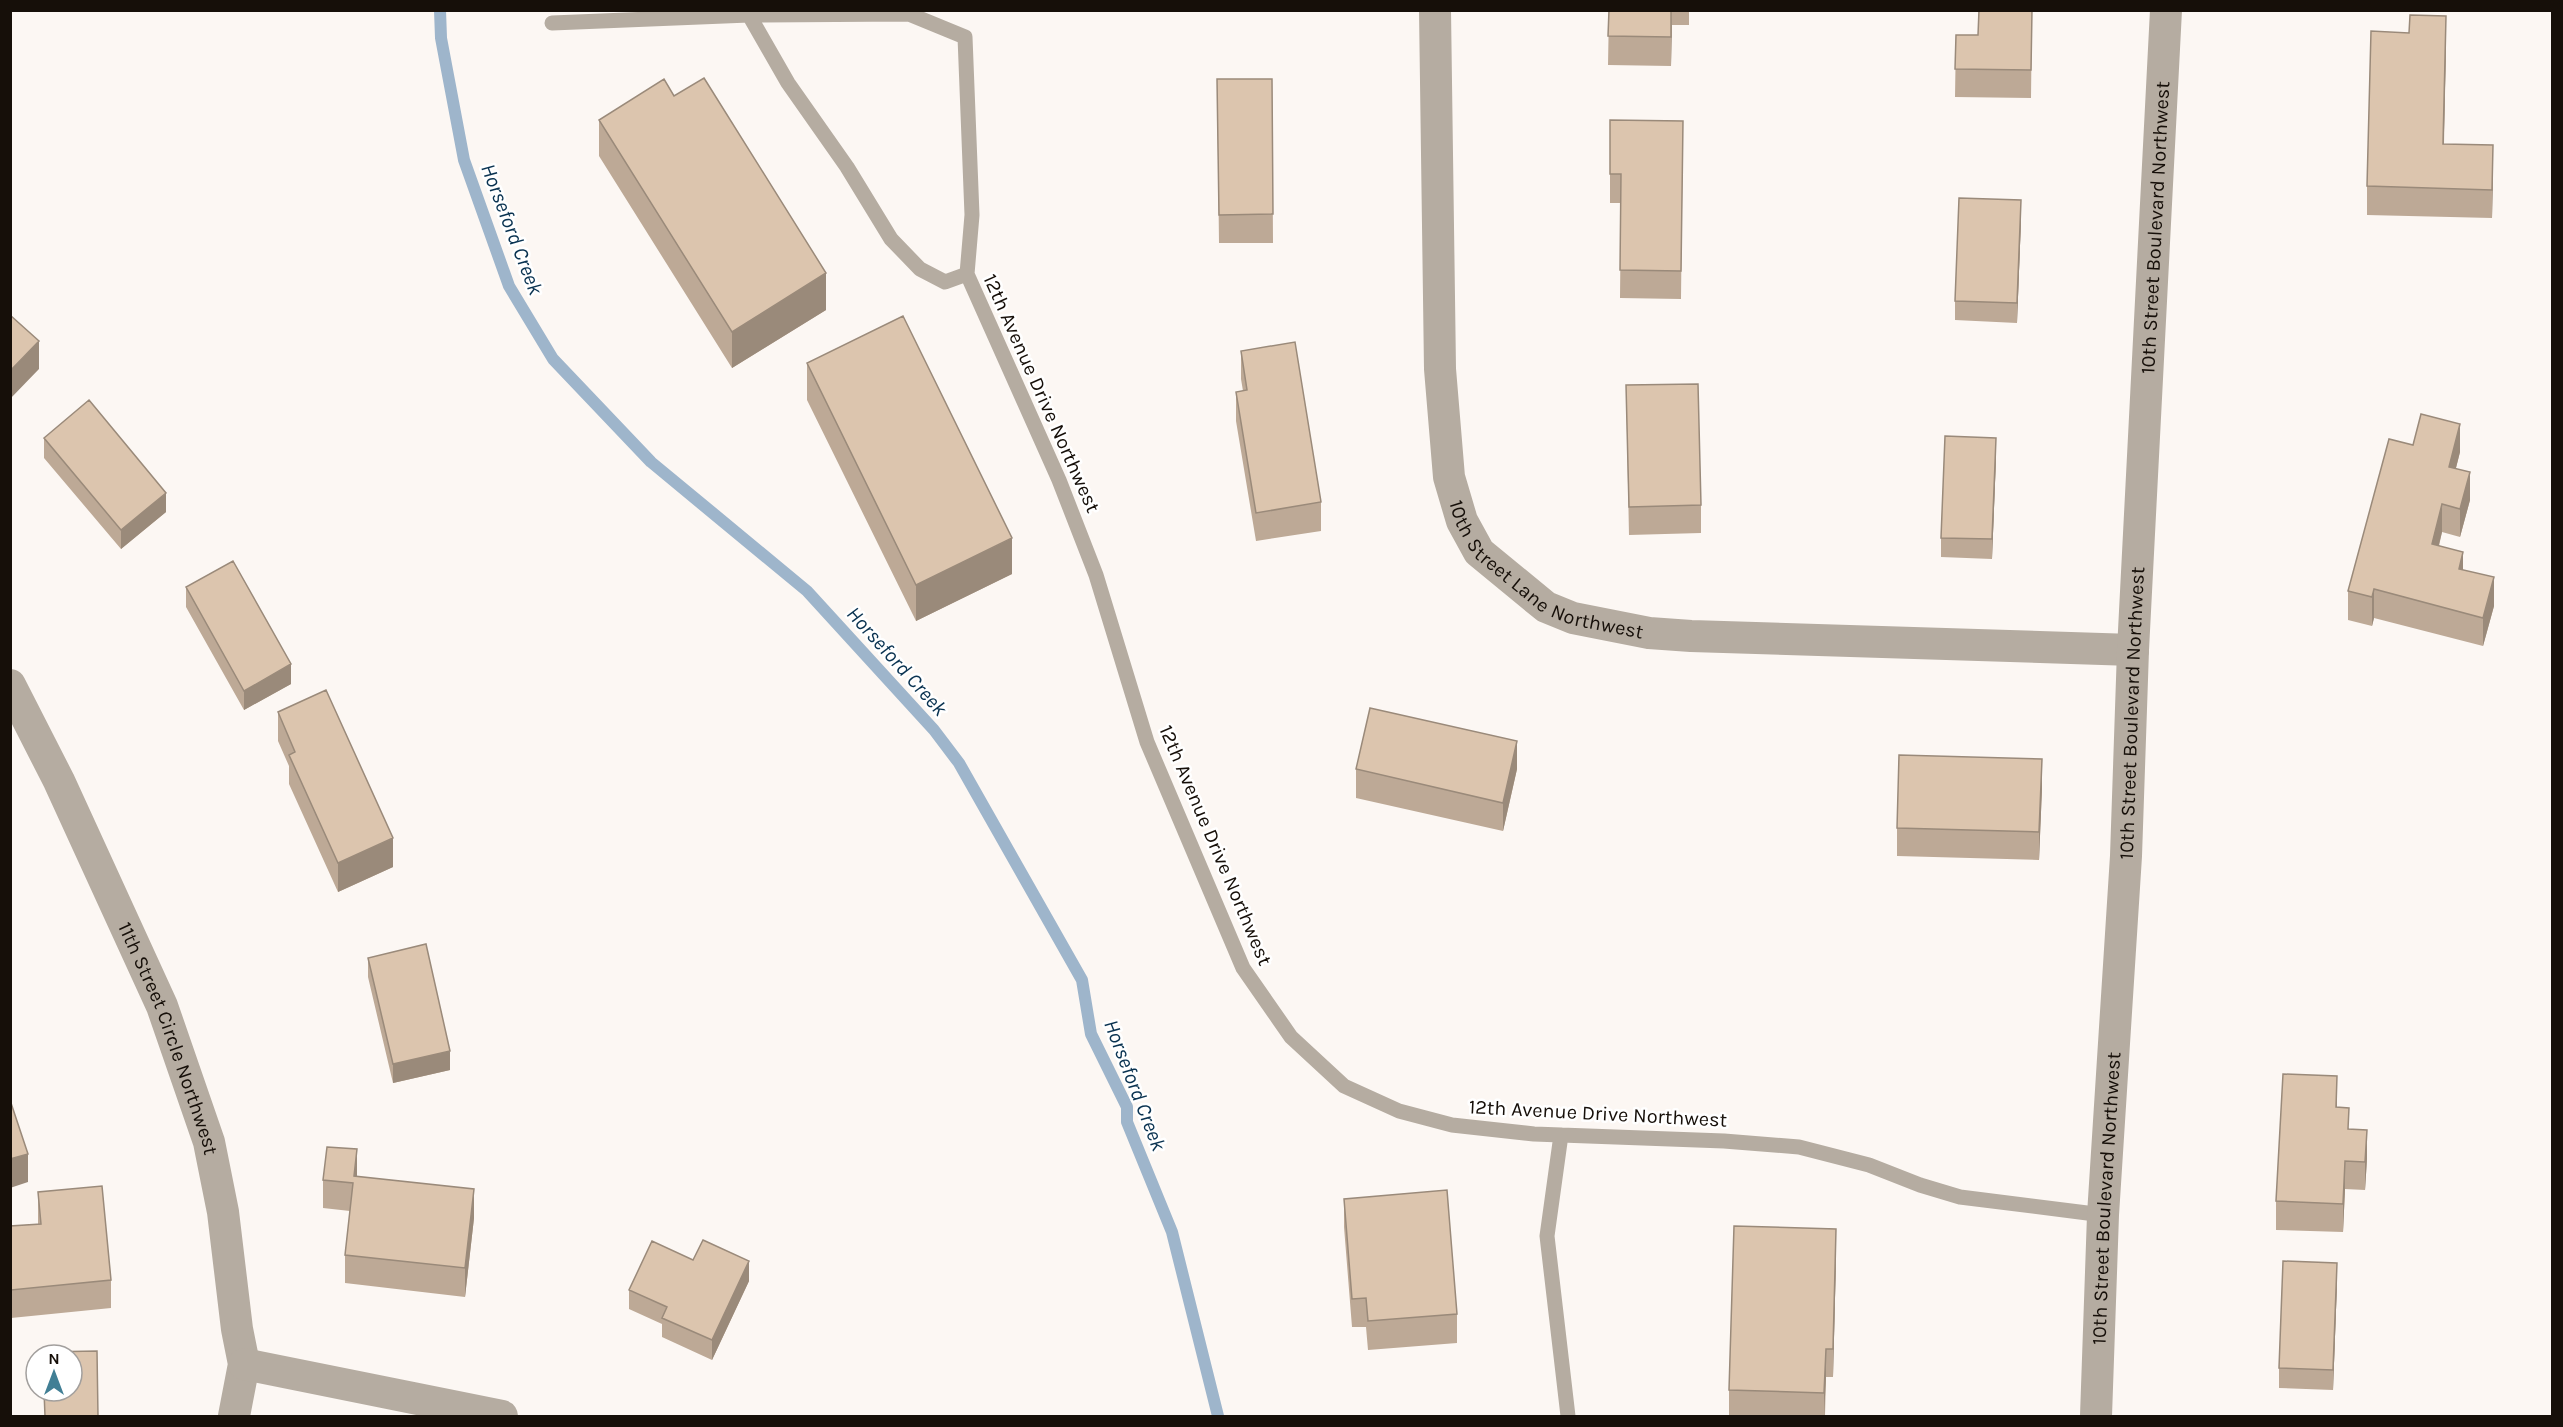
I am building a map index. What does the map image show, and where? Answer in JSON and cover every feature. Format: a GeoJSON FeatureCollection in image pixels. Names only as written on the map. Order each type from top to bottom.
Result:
{"type":"FeatureCollection","features":[{"type":"Feature","properties":{"kind":"street","name":"10th Street Lane Northwest"},"geometry":{"type":"LineString","coordinates":[[1435,10],[1440,369],[1449,477],[1462,521],[1479,552],[1546,607],[1573,618],[1648,633],[2133,650]]}},
{"type":"Feature","properties":{"kind":"street","name":"10th Street Boulevard Northwest"},"geometry":{"type":"LineString","coordinates":[[2096,1416],[2103,1215],[2125,867],[2133,650],[2166,10]]}},
{"type":"Feature","properties":{"kind":"street","name":"11th Street Circle Northwest"},"geometry":{"type":"LineString","coordinates":[[10,685],[59,781],[162,1006],[209,1142],[223,1212],[237,1329],[244,1364],[234,1416]]}},
{"type":"Feature","properties":{"kind":"street"},"geometry":{"type":"LineString","coordinates":[[244,1364],[502,1416]]}},
{"type":"Feature","properties":{"kind":"lane"},"geometry":{"type":"LineString","coordinates":[[552,23],[749,15],[909,14],[965,37],[972,215],[967,274]]}},
{"type":"Feature","properties":{"kind":"lane","name":"12th Avenue Drive Northwest"},"geometry":{"type":"LineString","coordinates":[[749,15],[788,83],[847,167],[891,238],[920,269],[945,282],[967,274],[1059,480],[1096,575],[1147,742],[1243,968],[1291,1037],[1344,1086],[1399,1111],[1452,1125],[1561,1135],[1724,1141],[1799,1147],[1869,1165],[1920,1185],[1960,1197],[2103,1215]]}},
{"type":"Feature","properties":{"kind":"lane"},"geometry":{"type":"LineString","coordinates":[[1561,1135],[1547,1236],[1568,1416]]}},
{"type":"Feature","properties":{"kind":"building"},"geometry":{"type":"Polygon","coordinates":[[[1609,10],[1671,10],[1671,37],[1608,36],[1609,10]]]}},
{"type":"Feature","properties":{"kind":"building"},"geometry":{"type":"Polygon","coordinates":[[[1979,10],[2032,10],[2031,70],[1955,69],[1956,35],[1978,35],[1979,10]]]}},
{"type":"Feature","properties":{"kind":"building"},"geometry":{"type":"Polygon","coordinates":[[[2410,15],[2446,16],[2443,144],[2493,145],[2492,190],[2367,186],[2371,31],[2409,33],[2410,15]]]}},
{"type":"Feature","properties":{"kind":"building"},"geometry":{"type":"Polygon","coordinates":[[[704,78],[826,273],[732,332],[599,120],[664,79],[674,96],[704,78]]]}},
{"type":"Feature","properties":{"kind":"building"},"geometry":{"type":"Polygon","coordinates":[[[1217,79],[1272,79],[1273,214],[1219,215],[1217,79]]]}},
{"type":"Feature","properties":{"kind":"building"},"geometry":{"type":"Polygon","coordinates":[[[1610,120],[1683,121],[1681,271],[1620,270],[1621,174],[1610,174],[1610,120]]]}},
{"type":"Feature","properties":{"kind":"building"},"geometry":{"type":"Polygon","coordinates":[[[1959,198],[2021,200],[2017,303],[1955,301],[1959,198]]]}},
{"type":"Feature","properties":{"kind":"building"},"geometry":{"type":"Polygon","coordinates":[[[10,315],[39,341],[10,371],[10,315]]]}},
{"type":"Feature","properties":{"kind":"building"},"geometry":{"type":"Polygon","coordinates":[[[903,316],[1012,538],[916,585],[807,363],[903,316]]]}},
{"type":"Feature","properties":{"kind":"building"},"geometry":{"type":"Polygon","coordinates":[[[1295,342],[1321,502],[1256,513],[1236,392],[1247,390],[1241,351],[1295,342]]]}},
{"type":"Feature","properties":{"kind":"building"},"geometry":{"type":"Polygon","coordinates":[[[1698,384],[1701,505],[1629,507],[1626,385],[1698,384]]]}},
{"type":"Feature","properties":{"kind":"building"},"geometry":{"type":"Polygon","coordinates":[[[89,400],[166,493],[121,530],[44,438],[89,400]]]}},
{"type":"Feature","properties":{"kind":"building"},"geometry":{"type":"Polygon","coordinates":[[[2421,414],[2460,424],[2449,467],[2470,472],[2460,509],[2442,504],[2432,544],[2463,552],[2459,569],[2494,577],[2483,618],[2374,589],[2372,597],[2348,591],[2389,439],[2413,445],[2421,414]]]}},
{"type":"Feature","properties":{"kind":"building"},"geometry":{"type":"Polygon","coordinates":[[[1945,436],[1996,438],[1992,539],[1941,538],[1945,436]]]}},
{"type":"Feature","properties":{"kind":"building"},"geometry":{"type":"Polygon","coordinates":[[[233,561],[291,664],[244,691],[186,587],[233,561]]]}},
{"type":"Feature","properties":{"kind":"building"},"geometry":{"type":"Polygon","coordinates":[[[326,690],[393,838],[338,863],[289,755],[295,752],[278,712],[326,690]]]}},
{"type":"Feature","properties":{"kind":"building"},"geometry":{"type":"Polygon","coordinates":[[[1370,708],[1517,741],[1503,803],[1356,769],[1370,708]]]}},
{"type":"Feature","properties":{"kind":"building"},"geometry":{"type":"Polygon","coordinates":[[[1899,755],[2042,759],[2039,832],[1897,828],[1899,755]]]}},
{"type":"Feature","properties":{"kind":"building"},"geometry":{"type":"Polygon","coordinates":[[[426,944],[450,1051],[393,1064],[368,958],[426,944]]]}},
{"type":"Feature","properties":{"kind":"building"},"geometry":{"type":"Polygon","coordinates":[[[2283,1074],[2337,1076],[2336,1107],[2349,1108],[2348,1129],[2367,1130],[2365,1162],[2345,1161],[2343,1204],[2276,1201],[2283,1074]]]}},
{"type":"Feature","properties":{"kind":"building"},"geometry":{"type":"Polygon","coordinates":[[[10,1100],[28,1154],[10,1159],[10,1100]]]}},
{"type":"Feature","properties":{"kind":"building"},"geometry":{"type":"Polygon","coordinates":[[[327,1147],[357,1149],[354,1176],[474,1189],[465,1268],[345,1255],[353,1183],[323,1180],[327,1147]]]}},
{"type":"Feature","properties":{"kind":"building"},"geometry":{"type":"Polygon","coordinates":[[[102,1186],[111,1280],[11,1290],[10,1226],[41,1224],[38,1192],[102,1186]]]}},
{"type":"Feature","properties":{"kind":"building"},"geometry":{"type":"Polygon","coordinates":[[[1447,1190],[1457,1314],[1368,1321],[1366,1298],[1352,1299],[1344,1199],[1447,1190]]]}},
{"type":"Feature","properties":{"kind":"building"},"geometry":{"type":"Polygon","coordinates":[[[1734,1226],[1836,1229],[1833,1349],[1826,1349],[1824,1393],[1729,1390],[1734,1226]]]}},
{"type":"Feature","properties":{"kind":"building"},"geometry":{"type":"Polygon","coordinates":[[[703,1240],[749,1261],[712,1340],[662,1318],[667,1307],[629,1290],[652,1241],[693,1260],[703,1240]]]}},
{"type":"Feature","properties":{"kind":"building"},"geometry":{"type":"Polygon","coordinates":[[[2283,1261],[2337,1263],[2333,1370],[2279,1368],[2283,1261]]]}},
{"type":"Feature","properties":{"kind":"building"},"geometry":{"type":"Polygon","coordinates":[[[84,1351],[97,1351],[98,1416],[45,1416],[44,1403],[84,1403],[84,1351]]]}},
{"type":"Feature","properties":{"kind":"waterway","name":"Horseford Creek"},"geometry":{"type":"LineString","coordinates":[[440,10],[441,38],[464,160],[509,286],[553,359],[651,462],[807,591],[934,730],[959,763],[1082,980],[1091,1034],[1127,1107],[1127,1122],[1172,1232],[1218,1416]]}}]}
